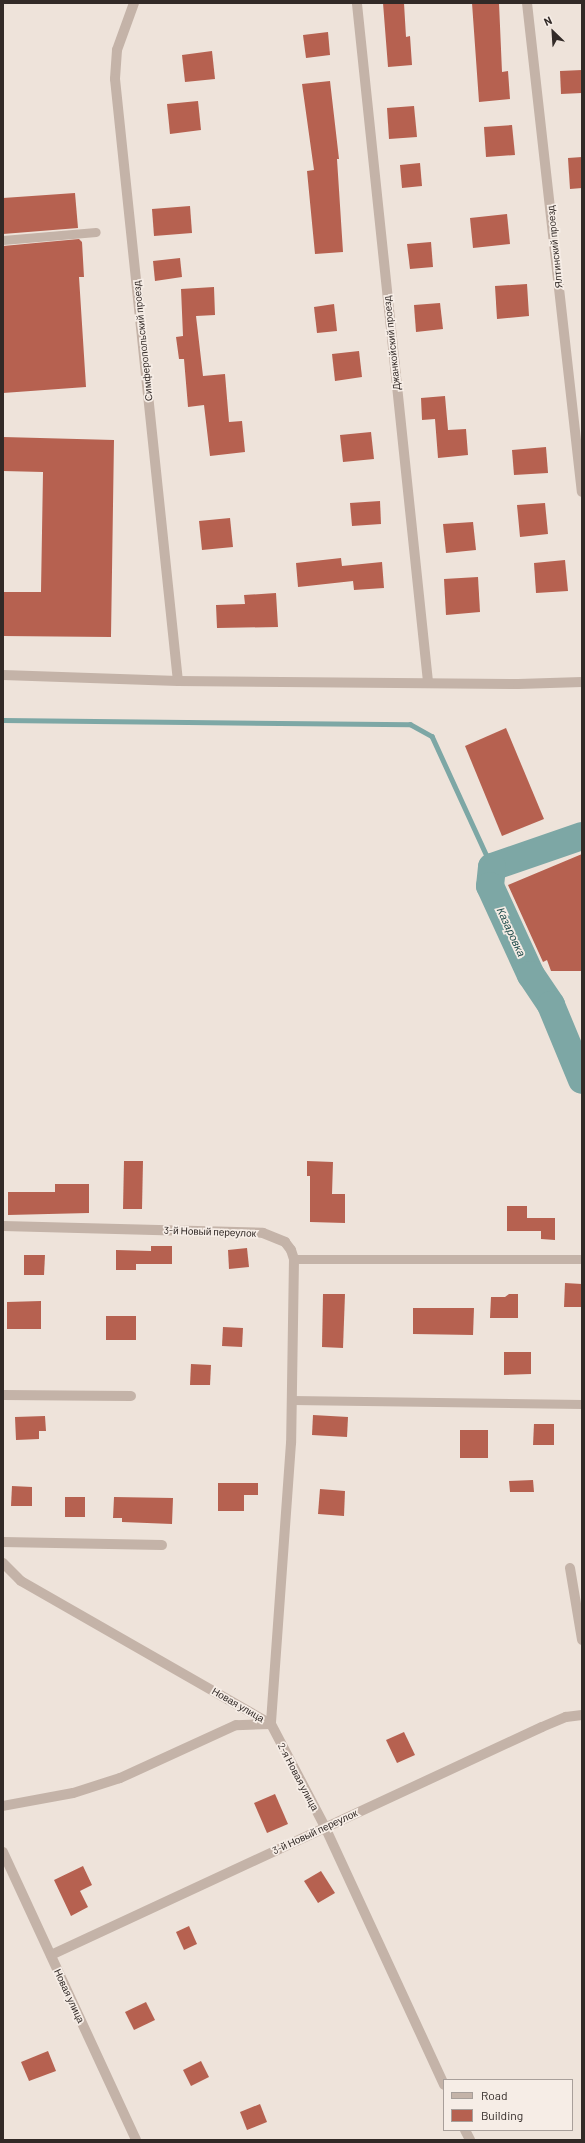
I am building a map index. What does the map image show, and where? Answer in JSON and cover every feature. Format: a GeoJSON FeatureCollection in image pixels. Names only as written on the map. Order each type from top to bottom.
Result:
{"type":"FeatureCollection","features":[{"type":"Feature","properties":{"kind":"street","name":"Симферопольский проезд"},"geometry":{"type":"LineString","coordinates":[[134,3],[117,50],[116,79],[178,682]]}},
{"type":"Feature","properties":{"kind":"street","name":"Ялтинский проезд"},"geometry":{"type":"LineString","coordinates":[[527,3],[582,492]]}},
{"type":"Feature","properties":{"kind":"street","name":"Джанкойский проезд"},"geometry":{"type":"LineString","coordinates":[[357,4],[428,682]]}},
{"type":"Feature","properties":{"kind":"street"},"geometry":{"type":"LineString","coordinates":[[3,675],[178,682],[428,682],[518,684],[582,682]]}},
{"type":"Feature","properties":{"kind":"street","name":"3-й Новый переулок"},"geometry":{"type":"LineString","coordinates":[[3,1226],[263,1234],[285,1242],[291,1250],[294,1259],[291,1443],[271,1724]]}},
{"type":"Feature","properties":{"kind":"street"},"geometry":{"type":"LineString","coordinates":[[3,1395],[131,1396]]}},
{"type":"Feature","properties":{"kind":"street"},"geometry":{"type":"LineString","coordinates":[[3,1542],[162,1545]]}},
{"type":"Feature","properties":{"kind":"street","name":"Новая улица"},"geometry":{"type":"LineString","coordinates":[[4,1565],[22,1581],[271,1724]]}},
{"type":"Feature","properties":{"kind":"street"},"geometry":{"type":"LineString","coordinates":[[570,1568],[582,1640]]}},
{"type":"Feature","properties":{"kind":"street","name":"3-й Новый переулок"},"geometry":{"type":"LineString","coordinates":[[51,1955],[325,1827],[566,1717],[582,1714]]}},
{"type":"Feature","properties":{"kind":"street","name":"Новая улица"},"geometry":{"type":"LineString","coordinates":[[3,1806],[73,1793],[120,1778],[236,1725],[271,1724]]}},
{"type":"Feature","properties":{"kind":"street","name":"2-я Новая улица"},"geometry":{"type":"LineString","coordinates":[[271,1724],[325,1827],[443,2083]]}},
{"type":"Feature","properties":{"kind":"street","name":"Новая улица"},"geometry":{"type":"LineString","coordinates":[[3,1852],[136,2140]]}},
{"type":"Feature","properties":{"kind":"street"},"geometry":{"type":"LineString","coordinates":[[466,2131],[470,2140]]}},
{"type":"Feature","properties":{"kind":"lane"},"geometry":{"type":"LineString","coordinates":[[3,240],[96,232]]}},
{"type":"Feature","properties":{"kind":"lane"},"geometry":{"type":"LineString","coordinates":[[294,1259],[582,1259]]}},
{"type":"Feature","properties":{"kind":"lane"},"geometry":{"type":"LineString","coordinates":[[292,1400],[582,1404]]}},
{"type":"Feature","properties":{"kind":"building"},"geometry":{"type":"Polygon","coordinates":[[[383,3],[404,3],[406,37],[410,36],[412,65],[388,67],[383,3]]]}},
{"type":"Feature","properties":{"kind":"building"},"geometry":{"type":"Polygon","coordinates":[[[472,3],[499,3],[502,72],[508,71],[510,99],[479,102],[472,3]]]}},
{"type":"Feature","properties":{"kind":"building"},"geometry":{"type":"Polygon","coordinates":[[[328,32],[330,55],[306,58],[303,35],[328,32]]]}},
{"type":"Feature","properties":{"kind":"building"},"geometry":{"type":"Polygon","coordinates":[[[212,51],[215,79],[185,82],[182,55],[212,51]]]}},
{"type":"Feature","properties":{"kind":"building"},"geometry":{"type":"Polygon","coordinates":[[[582,70],[582,93],[561,94],[560,71],[582,70]]]}},
{"type":"Feature","properties":{"kind":"building"},"geometry":{"type":"Polygon","coordinates":[[[330,81],[339,159],[337,159],[343,252],[315,254],[307,171],[314,170],[302,84],[330,81]]]}},
{"type":"Feature","properties":{"kind":"building"},"geometry":{"type":"Polygon","coordinates":[[[198,101],[201,130],[170,134],[167,104],[198,101]]]}},
{"type":"Feature","properties":{"kind":"building"},"geometry":{"type":"Polygon","coordinates":[[[414,106],[417,137],[389,139],[387,108],[414,106]]]}},
{"type":"Feature","properties":{"kind":"building"},"geometry":{"type":"Polygon","coordinates":[[[512,125],[515,155],[486,157],[484,127],[512,125]]]}},
{"type":"Feature","properties":{"kind":"building"},"geometry":{"type":"Polygon","coordinates":[[[582,157],[582,188],[570,189],[568,158],[582,157]]]}},
{"type":"Feature","properties":{"kind":"building"},"geometry":{"type":"Polygon","coordinates":[[[420,163],[422,186],[402,188],[400,165],[420,163]]]}},
{"type":"Feature","properties":{"kind":"building"},"geometry":{"type":"Polygon","coordinates":[[[75,193],[78,228],[3,234],[3,198],[75,193]]]}},
{"type":"Feature","properties":{"kind":"building"},"geometry":{"type":"Polygon","coordinates":[[[190,206],[192,233],[154,236],[152,209],[190,206]]]}},
{"type":"Feature","properties":{"kind":"building"},"geometry":{"type":"Polygon","coordinates":[[[507,214],[510,244],[473,248],[470,218],[507,214]]]}},
{"type":"Feature","properties":{"kind":"building"},"geometry":{"type":"Polygon","coordinates":[[[79,239],[82,242],[84,277],[79,277],[86,387],[3,393],[3,246],[79,239]]]}},
{"type":"Feature","properties":{"kind":"building"},"geometry":{"type":"Polygon","coordinates":[[[431,242],[433,267],[410,269],[407,244],[431,242]]]}},
{"type":"Feature","properties":{"kind":"building"},"geometry":{"type":"Polygon","coordinates":[[[180,258],[182,277],[155,281],[153,261],[180,258]]]}},
{"type":"Feature","properties":{"kind":"building"},"geometry":{"type":"Polygon","coordinates":[[[527,284],[529,316],[497,319],[495,286],[527,284]]]}},
{"type":"Feature","properties":{"kind":"building"},"geometry":{"type":"Polygon","coordinates":[[[214,287],[215,315],[196,316],[203,376],[225,374],[229,422],[242,421],[245,452],[210,456],[204,405],[188,407],[184,359],[179,359],[176,337],[183,336],[181,289],[214,287]]]}},
{"type":"Feature","properties":{"kind":"building"},"geometry":{"type":"Polygon","coordinates":[[[440,303],[443,329],[416,332],[414,305],[440,303]]]}},
{"type":"Feature","properties":{"kind":"building"},"geometry":{"type":"Polygon","coordinates":[[[334,304],[337,331],[317,333],[314,307],[334,304]]]}},
{"type":"Feature","properties":{"kind":"building"},"geometry":{"type":"Polygon","coordinates":[[[359,351],[362,377],[335,381],[332,354],[359,351]]]}},
{"type":"Feature","properties":{"kind":"building"},"geometry":{"type":"Polygon","coordinates":[[[445,396],[448,430],[466,429],[468,455],[438,458],[435,419],[422,420],[421,398],[445,396]]]}},
{"type":"Feature","properties":{"kind":"building"},"geometry":{"type":"Polygon","coordinates":[[[371,432],[374,459],[343,462],[340,435],[371,432]]]}},
{"type":"Feature","properties":{"kind":"building"},"geometry":{"type":"Polygon","coordinates":[[[3,437],[114,440],[111,637],[3,636],[3,592],[41,592],[43,472],[3,471],[3,437]]]}},
{"type":"Feature","properties":{"kind":"building"},"geometry":{"type":"Polygon","coordinates":[[[546,447],[548,473],[514,475],[512,450],[546,447]]]}},
{"type":"Feature","properties":{"kind":"building"},"geometry":{"type":"Polygon","coordinates":[[[380,501],[381,524],[352,526],[350,503],[380,501]]]}},
{"type":"Feature","properties":{"kind":"building"},"geometry":{"type":"Polygon","coordinates":[[[545,503],[548,534],[520,537],[517,505],[545,503]]]}},
{"type":"Feature","properties":{"kind":"building"},"geometry":{"type":"Polygon","coordinates":[[[230,518],[233,547],[202,550],[199,521],[230,518]]]}},
{"type":"Feature","properties":{"kind":"building"},"geometry":{"type":"Polygon","coordinates":[[[473,522],[476,550],[446,553],[443,524],[473,522]]]}},
{"type":"Feature","properties":{"kind":"building"},"geometry":{"type":"Polygon","coordinates":[[[341,558],[342,566],[382,562],[384,588],[354,590],[353,581],[298,587],[296,563],[341,558]]]}},
{"type":"Feature","properties":{"kind":"building"},"geometry":{"type":"Polygon","coordinates":[[[565,560],[568,591],[536,593],[534,563],[565,560]]]}},
{"type":"Feature","properties":{"kind":"building"},"geometry":{"type":"Polygon","coordinates":[[[478,577],[480,612],[446,615],[444,579],[478,577]]]}},
{"type":"Feature","properties":{"kind":"building"},"geometry":{"type":"Polygon","coordinates":[[[276,593],[278,627],[217,628],[216,605],[245,604],[244,595],[276,593]]]}},
{"type":"Feature","properties":{"kind":"building"},"geometry":{"type":"Polygon","coordinates":[[[506,728],[544,819],[502,836],[465,746],[506,728]]]}},
{"type":"Feature","properties":{"kind":"building"},"geometry":{"type":"Polygon","coordinates":[[[582,854],[582,971],[551,971],[547,960],[543,962],[508,885],[582,854]]]}},
{"type":"Feature","properties":{"kind":"building"},"geometry":{"type":"Polygon","coordinates":[[[124,1161],[143,1161],[142,1209],[123,1209],[124,1161]]]}},
{"type":"Feature","properties":{"kind":"building"},"geometry":{"type":"Polygon","coordinates":[[[307,1161],[333,1162],[332,1194],[345,1194],[345,1223],[310,1222],[310,1176],[307,1176],[307,1161]]]}},
{"type":"Feature","properties":{"kind":"building"},"geometry":{"type":"Polygon","coordinates":[[[55,1184],[89,1184],[89,1213],[8,1215],[8,1192],[55,1192],[55,1184]]]}},
{"type":"Feature","properties":{"kind":"building"},"geometry":{"type":"Polygon","coordinates":[[[507,1206],[527,1206],[527,1218],[555,1218],[555,1240],[541,1239],[541,1231],[507,1231],[507,1206]]]}},
{"type":"Feature","properties":{"kind":"building"},"geometry":{"type":"Polygon","coordinates":[[[151,1246],[172,1246],[172,1264],[136,1264],[136,1270],[116,1270],[116,1250],[151,1251],[151,1246]]]}},
{"type":"Feature","properties":{"kind":"building"},"geometry":{"type":"Polygon","coordinates":[[[247,1248],[249,1267],[229,1269],[228,1250],[247,1248]]]}},
{"type":"Feature","properties":{"kind":"building"},"geometry":{"type":"Polygon","coordinates":[[[24,1255],[45,1255],[44,1275],[24,1275],[24,1255]]]}},
{"type":"Feature","properties":{"kind":"building"},"geometry":{"type":"Polygon","coordinates":[[[565,1283],[582,1284],[582,1307],[564,1307],[565,1283]]]}},
{"type":"Feature","properties":{"kind":"building"},"geometry":{"type":"Polygon","coordinates":[[[323,1294],[345,1294],[343,1348],[322,1347],[323,1294]]]}},
{"type":"Feature","properties":{"kind":"building"},"geometry":{"type":"Polygon","coordinates":[[[509,1294],[518,1294],[518,1318],[490,1318],[491,1297],[505,1297],[509,1294]]]}},
{"type":"Feature","properties":{"kind":"building"},"geometry":{"type":"Polygon","coordinates":[[[41,1301],[41,1329],[7,1329],[7,1302],[41,1301]]]}},
{"type":"Feature","properties":{"kind":"building"},"geometry":{"type":"Polygon","coordinates":[[[413,1308],[474,1308],[473,1335],[413,1334],[413,1308]]]}},
{"type":"Feature","properties":{"kind":"building"},"geometry":{"type":"Polygon","coordinates":[[[106,1316],[136,1316],[136,1340],[106,1340],[106,1316]]]}},
{"type":"Feature","properties":{"kind":"building"},"geometry":{"type":"Polygon","coordinates":[[[223,1327],[243,1328],[242,1347],[222,1346],[223,1327]]]}},
{"type":"Feature","properties":{"kind":"building"},"geometry":{"type":"Polygon","coordinates":[[[504,1352],[531,1352],[531,1374],[504,1375],[504,1352]]]}},
{"type":"Feature","properties":{"kind":"building"},"geometry":{"type":"Polygon","coordinates":[[[191,1364],[211,1365],[210,1385],[190,1385],[191,1364]]]}},
{"type":"Feature","properties":{"kind":"building"},"geometry":{"type":"Polygon","coordinates":[[[313,1415],[348,1417],[347,1437],[312,1435],[313,1415]]]}},
{"type":"Feature","properties":{"kind":"building"},"geometry":{"type":"Polygon","coordinates":[[[45,1416],[46,1431],[39,1431],[39,1439],[16,1440],[15,1417],[45,1416]]]}},
{"type":"Feature","properties":{"kind":"building"},"geometry":{"type":"Polygon","coordinates":[[[534,1424],[554,1424],[554,1445],[533,1445],[534,1424]]]}},
{"type":"Feature","properties":{"kind":"building"},"geometry":{"type":"Polygon","coordinates":[[[460,1430],[488,1430],[488,1458],[460,1458],[460,1430]]]}},
{"type":"Feature","properties":{"kind":"building"},"geometry":{"type":"Polygon","coordinates":[[[533,1480],[534,1492],[510,1492],[509,1481],[533,1480]]]}},
{"type":"Feature","properties":{"kind":"building"},"geometry":{"type":"Polygon","coordinates":[[[218,1483],[258,1483],[258,1495],[244,1495],[244,1511],[218,1511],[218,1483]]]}},
{"type":"Feature","properties":{"kind":"building"},"geometry":{"type":"Polygon","coordinates":[[[12,1486],[32,1487],[32,1506],[11,1506],[12,1486]]]}},
{"type":"Feature","properties":{"kind":"building"},"geometry":{"type":"Polygon","coordinates":[[[320,1489],[345,1491],[344,1516],[318,1514],[320,1489]]]}},
{"type":"Feature","properties":{"kind":"building"},"geometry":{"type":"Polygon","coordinates":[[[65,1497],[85,1497],[85,1517],[65,1517],[65,1497]]]}},
{"type":"Feature","properties":{"kind":"building"},"geometry":{"type":"Polygon","coordinates":[[[114,1497],[173,1498],[172,1524],[122,1522],[122,1518],[113,1518],[114,1497]]]}},
{"type":"Feature","properties":{"kind":"building"},"geometry":{"type":"Polygon","coordinates":[[[404,1732],[415,1755],[397,1763],[386,1740],[404,1732]]]}},
{"type":"Feature","properties":{"kind":"building"},"geometry":{"type":"Polygon","coordinates":[[[275,1794],[288,1824],[267,1833],[254,1803],[275,1794]]]}},
{"type":"Feature","properties":{"kind":"building"},"geometry":{"type":"Polygon","coordinates":[[[83,1866],[92,1885],[80,1891],[88,1907],[71,1916],[54,1880],[83,1866]]]}},
{"type":"Feature","properties":{"kind":"building"},"geometry":{"type":"Polygon","coordinates":[[[321,1871],[335,1893],[318,1903],[304,1881],[321,1871]]]}},
{"type":"Feature","properties":{"kind":"building"},"geometry":{"type":"Polygon","coordinates":[[[189,1926],[197,1944],[184,1950],[176,1932],[189,1926]]]}},
{"type":"Feature","properties":{"kind":"building"},"geometry":{"type":"Polygon","coordinates":[[[146,2002],[155,2020],[134,2030],[125,2012],[146,2002]]]}},
{"type":"Feature","properties":{"kind":"building"},"geometry":{"type":"Polygon","coordinates":[[[48,2051],[56,2071],[29,2081],[21,2062],[48,2051]]]}},
{"type":"Feature","properties":{"kind":"building"},"geometry":{"type":"Polygon","coordinates":[[[201,2061],[209,2077],[191,2086],[183,2070],[201,2061]]]}},
{"type":"Feature","properties":{"kind":"building"},"geometry":{"type":"Polygon","coordinates":[[[260,2104],[267,2122],[247,2130],[240,2112],[260,2104]]]}},
{"type":"Feature","properties":{"kind":"waterway"},"geometry":{"type":"LineString","coordinates":[[3,720],[410,724],[432,736],[492,867]]}},
{"type":"Feature","properties":{"kind":"waterway","name":"Казаровка"},"geometry":{"type":"LineString","coordinates":[[582,836],[492,867],[490,886],[531,975],[551,1005],[582,1080]]}}]}
